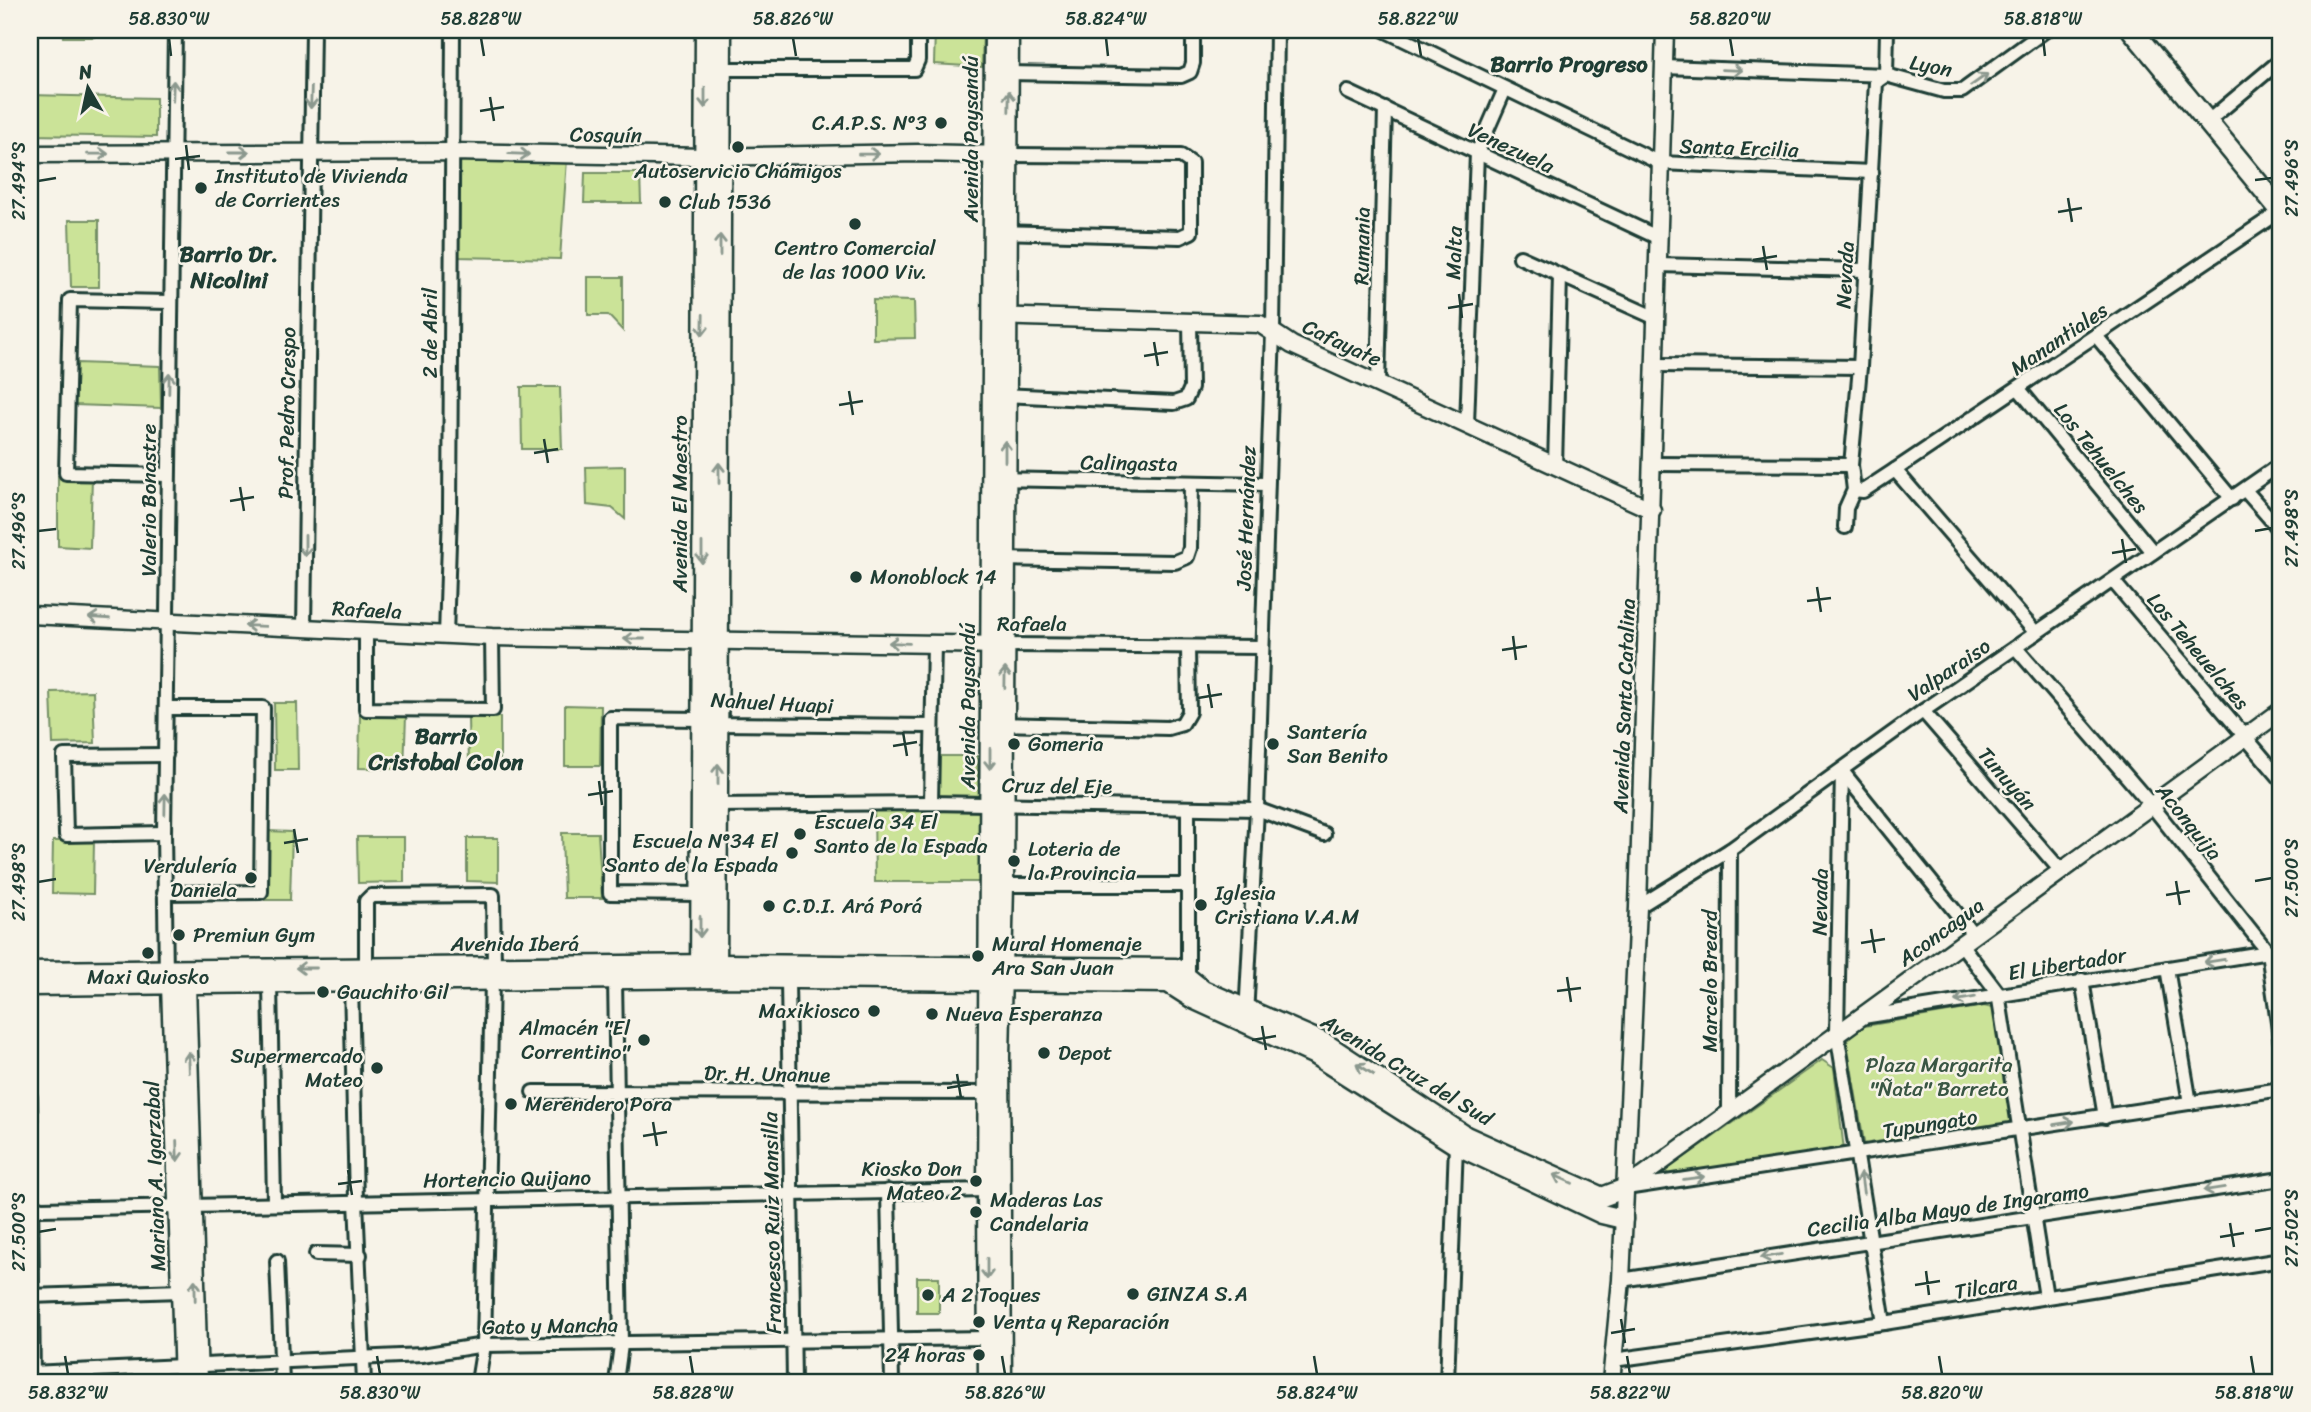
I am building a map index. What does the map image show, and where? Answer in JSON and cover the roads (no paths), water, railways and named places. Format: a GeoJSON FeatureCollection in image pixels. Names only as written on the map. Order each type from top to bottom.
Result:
{"type":"FeatureCollection","features":[{"type":"Feature","properties":{"kind":"main road","name":"Avenida El Maestro"},"geometry":{"type":"LineString","coordinates":[[705,30],[713,69],[709,971]]}},
{"type":"Feature","properties":{"kind":"main road","name":"Avenida El Maestro"},"geometry":{"type":"LineString","coordinates":[[713,69],[722,30]]}},
{"type":"Feature","properties":{"kind":"main road","name":"Avenida Paysandú"},"geometry":{"type":"LineString","coordinates":[[994,30],[1001,74],[994,1093],[1002,1382]]}},
{"type":"Feature","properties":{"kind":"main road","name":"Avenida Paysandú"},"geometry":{"type":"LineString","coordinates":[[1001,74],[1009,30]]}},
{"type":"Feature","properties":{"kind":"main road"},"geometry":{"type":"LineString","coordinates":[[2132,30],[2281,191]]}},
{"type":"Feature","properties":{"kind":"main road"},"geometry":{"type":"LineString","coordinates":[[2146,30],[2281,211]]}},
{"type":"Feature","properties":{"kind":"main road","name":"Avenida El Maestro"},"geometry":{"type":"LineString","coordinates":[[709,805],[700,894],[709,971]]}},
{"type":"Feature","properties":{"kind":"main road","name":"Avenida Iberá"},"geometry":{"type":"LineString","coordinates":[[30,986],[366,968],[615,979],[709,971],[788,978],[994,974]]}},
{"type":"Feature","properties":{"kind":"main road","name":"Avenida Cruz del Sud"},"geometry":{"type":"LineString","coordinates":[[994,974],[1176,968],[1203,990],[1313,1054],[1456,1145],[1602,1214],[1623,1219]]}},
{"type":"Feature","properties":{"kind":"main road","name":"Avenida Iberá"},"geometry":{"type":"LineString","coordinates":[[30,971],[270,983],[351,982],[493,974],[709,971],[994,974]]}},
{"type":"Feature","properties":{"kind":"main road","name":"Avenida Cruz del Sud"},"geometry":{"type":"LineString","coordinates":[[994,974],[1168,983],[1193,999],[1325,1043],[1466,1136],[1602,1197],[1626,1188]]}},
{"type":"Feature","properties":{"kind":"main road","name":"Mariano A. Igarzabal"},"geometry":{"type":"LineString","coordinates":[[177,977],[190,1375]]}},
{"type":"Feature","properties":{"kind":"main road","name":"Avenida Paysandú"},"geometry":{"type":"LineString","coordinates":[[988,1382],[986,1190],[994,1093]]}},
{"type":"Feature","properties":{"kind":"main road","name":"Mariano A. Igarzabal"},"geometry":{"type":"LineString","coordinates":[[186,1204],[181,1291],[190,1375]]}},
{"type":"Feature","properties":{"kind":"street","name":"Valerio Bonastre"},"geometry":{"type":"LineString","coordinates":[[174,30],[164,893],[177,977]]}},
{"type":"Feature","properties":{"kind":"street","name":"Prof. Pedro Crespo"},"geometry":{"type":"LineString","coordinates":[[304,628],[309,152],[313,30]]}},
{"type":"Feature","properties":{"kind":"street","name":"2 de Abril"},"geometry":{"type":"LineString","coordinates":[[446,636],[450,511],[453,30]]}},
{"type":"Feature","properties":{"kind":"street"},"geometry":{"type":"LineString","coordinates":[[713,69],[914,69],[918,60],[918,30]]}},
{"type":"Feature","properties":{"kind":"street"},"geometry":{"type":"LineString","coordinates":[[1001,74],[1181,76],[1190,72],[1194,63],[1193,30]]}},
{"type":"Feature","properties":{"kind":"street","name":"José Hernández"},"geometry":{"type":"LineString","coordinates":[[1246,1015],[1257,810],[1273,331],[1277,30]]}},
{"type":"Feature","properties":{"kind":"street","name":"Santa Ercilia"},"geometry":{"type":"LineString","coordinates":[[1384,30],[1660,163],[1872,172]]}},
{"type":"Feature","properties":{"kind":"street","name":"Avenida Santa Catalina"},"geometry":{"type":"LineString","coordinates":[[1611,1382],[1621,1280],[1638,907],[1665,30]]}},
{"type":"Feature","properties":{"kind":"street","name":"Nevada"},"geometry":{"type":"LineString","coordinates":[[1845,527],[1846,508],[1854,490],[1851,465],[1860,367],[1876,82],[1886,75],[1887,30]]}},
{"type":"Feature","properties":{"kind":"street","name":"Lyon"},"geometry":{"type":"LineString","coordinates":[[1664,67],[1886,75],[1944,90],[1962,91],[2046,30]]}},
{"type":"Feature","properties":{"kind":"street"},"geometry":{"type":"LineString","coordinates":[[2212,117],[2281,60]]}},
{"type":"Feature","properties":{"kind":"street","name":"Malta"},"geometry":{"type":"LineString","coordinates":[[1467,424],[1477,153],[1505,89]]}},
{"type":"Feature","properties":{"kind":"street","name":"Venezuela"},"geometry":{"type":"LineString","coordinates":[[1348,92],[1658,238]]}},
{"type":"Feature","properties":{"kind":"street","name":"Rumania"},"geometry":{"type":"LineString","coordinates":[[1378,383],[1385,109]]}},
{"type":"Feature","properties":{"kind":"street","name":"Cosquín"},"geometry":{"type":"LineString","coordinates":[[30,154],[451,152],[713,157],[1181,156],[1191,163],[1191,232],[1180,237],[1001,232]]}},
{"type":"Feature","properties":{"kind":"street","name":"Manantiales"},"geometry":{"type":"LineString","coordinates":[[1854,490],[1863,491],[2097,337],[2281,211]]}},
{"type":"Feature","properties":{"kind":"street"},"geometry":{"type":"LineString","coordinates":[[1520,257],[1656,318]]}},
{"type":"Feature","properties":{"kind":"street"},"geometry":{"type":"LineString","coordinates":[[1658,265],[1864,270]]}},
{"type":"Feature","properties":{"kind":"street"},"geometry":{"type":"LineString","coordinates":[[1555,466],[1560,276]]}},
{"type":"Feature","properties":{"kind":"street"},"geometry":{"type":"LineString","coordinates":[[168,475],[66,472],[71,300],[169,302]]}},
{"type":"Feature","properties":{"kind":"street","name":"Cafayate"},"geometry":{"type":"LineString","coordinates":[[1000,316],[1259,324],[1292,345],[1652,510]]}},
{"type":"Feature","properties":{"kind":"street"},"geometry":{"type":"LineString","coordinates":[[999,395],[1174,403],[1186,399],[1191,388],[1190,321]]}},
{"type":"Feature","properties":{"kind":"street"},"geometry":{"type":"LineString","coordinates":[[2097,337],[2232,499]]}},
{"type":"Feature","properties":{"kind":"street"},"geometry":{"type":"LineString","coordinates":[[1655,365],[1860,367]]}},
{"type":"Feature","properties":{"kind":"street","name":"Los Tehuelches"},"geometry":{"type":"LineString","coordinates":[[2019,389],[2153,552]]}},
{"type":"Feature","properties":{"kind":"street"},"geometry":{"type":"LineString","coordinates":[[1653,464],[1851,465]]}},
{"type":"Feature","properties":{"kind":"street","name":"Valparaiso"},"geometry":{"type":"LineString","coordinates":[[1638,907],[1730,850],[1923,711],[2281,464]]}},
{"type":"Feature","properties":{"kind":"street"},"geometry":{"type":"LineString","coordinates":[[1895,470],[2036,633]]}},
{"type":"Feature","properties":{"kind":"street","name":"Calingasta"},"geometry":{"type":"LineString","coordinates":[[998,479],[1266,484]]}},
{"type":"Feature","properties":{"kind":"street"},"geometry":{"type":"LineString","coordinates":[[999,559],[1175,562],[1187,557],[1190,548],[1191,483]]}},
{"type":"Feature","properties":{"kind":"street"},"geometry":{"type":"LineString","coordinates":[[2245,490],[2281,531]]}},
{"type":"Feature","properties":{"kind":"street","name":"Los Teheuelches"},"geometry":{"type":"LineString","coordinates":[[2113,581],[2281,779]]}},
{"type":"Feature","properties":{"kind":"street","name":"Rafaela"},"geometry":{"type":"LineString","coordinates":[[30,615],[492,638],[1262,647]]}},
{"type":"Feature","properties":{"kind":"street"},"geometry":{"type":"LineString","coordinates":[[366,631],[366,709],[493,710],[492,638]]}},
{"type":"Feature","properties":{"kind":"street"},"geometry":{"type":"LineString","coordinates":[[931,803],[934,643]]}},
{"type":"Feature","properties":{"kind":"street"},"geometry":{"type":"LineString","coordinates":[[997,724],[1168,728],[1182,724],[1189,712],[1188,647]]}},
{"type":"Feature","properties":{"kind":"street","name":"Aconquija"},"geometry":{"type":"LineString","coordinates":[[2016,648],[2275,951],[2281,1044]]}},
{"type":"Feature","properties":{"kind":"street"},"geometry":{"type":"LineString","coordinates":[[164,893],[261,892],[262,826],[262,708],[166,708]]}},
{"type":"Feature","properties":{"kind":"street","name":"Tunuyán"},"geometry":{"type":"LineString","coordinates":[[1923,711],[2062,872]]}},
{"type":"Feature","properties":{"kind":"street","name":"Aconcagua"},"geometry":{"type":"LineString","coordinates":[[1626,1188],[1858,1017],[2153,807],[2281,711]]}},
{"type":"Feature","properties":{"kind":"street","name":"Nahuel Huapi"},"geometry":{"type":"LineString","coordinates":[[700,894],[610,893],[610,718],[932,726]]}},
{"type":"Feature","properties":{"kind":"street"},"geometry":{"type":"LineString","coordinates":[[164,833],[65,835],[64,756],[166,755]]}},
{"type":"Feature","properties":{"kind":"street"},"geometry":{"type":"LineString","coordinates":[[1842,771],[1967,940],[1998,993],[2046,1297]]}},
{"type":"Feature","properties":{"kind":"street","name":"Nevada"},"geometry":{"type":"LineString","coordinates":[[1842,771],[1837,1033],[1884,1323]]}},
{"type":"Feature","properties":{"kind":"street","name":"Cruz del Eje"},"geometry":{"type":"LineString","coordinates":[[709,805],[931,803],[1257,810],[1324,834]]}},
{"type":"Feature","properties":{"kind":"street"},"geometry":{"type":"LineString","coordinates":[[1188,808],[1188,978]]}},
{"type":"Feature","properties":{"kind":"street","name":"Marcelo Breard"},"geometry":{"type":"LineString","coordinates":[[1729,1112],[1730,850]]}},
{"type":"Feature","properties":{"kind":"street"},"geometry":{"type":"LineString","coordinates":[[997,885],[1187,885]]}},
{"type":"Feature","properties":{"kind":"street"},"geometry":{"type":"LineString","coordinates":[[366,968],[366,901],[371,895],[493,895],[484,1345],[478,1382]]}},
{"type":"Feature","properties":{"kind":"street","name":"El Libertador"},"geometry":{"type":"LineString","coordinates":[[1858,1017],[2275,951]]}},
{"type":"Feature","properties":{"kind":"street"},"geometry":{"type":"LineString","coordinates":[[2167,968],[2190,1103]]}},
{"type":"Feature","properties":{"kind":"street","name":"Francesco Ruiz Mansilla"},"geometry":{"type":"LineString","coordinates":[[788,978],[794,1382]]}},
{"type":"Feature","properties":{"kind":"street"},"geometry":{"type":"LineString","coordinates":[[615,979],[621,1345],[616,1382]]}},
{"type":"Feature","properties":{"kind":"street"},"geometry":{"type":"LineString","coordinates":[[2082,981],[2105,1117]]}},
{"type":"Feature","properties":{"kind":"street"},"geometry":{"type":"LineString","coordinates":[[351,982],[356,1201],[364,1382]]}},
{"type":"Feature","properties":{"kind":"street"},"geometry":{"type":"LineString","coordinates":[[270,983],[274,1202]]}},
{"type":"Feature","properties":{"kind":"street","name":"Tupungato"},"geometry":{"type":"LineString","coordinates":[[1626,1188],[2281,1089]]}},
{"type":"Feature","properties":{"kind":"street","name":"Dr. H. Unanue"},"geometry":{"type":"LineString","coordinates":[[533,1093],[994,1093]]}},
{"type":"Feature","properties":{"kind":"street"},"geometry":{"type":"LineString","coordinates":[[30,1097],[32,1376]]}},
{"type":"Feature","properties":{"kind":"street"},"geometry":{"type":"LineString","coordinates":[[1447,1382],[1456,1145]]}},
{"type":"Feature","properties":{"kind":"street","name":"Cecilia Alba Mayo de Ingaramo"},"geometry":{"type":"LineString","coordinates":[[1621,1280],[2281,1179]]}},
{"type":"Feature","properties":{"kind":"street","name":"Hortencio Quijano"},"geometry":{"type":"LineString","coordinates":[[30,1205],[41,1209],[274,1202],[986,1190]]}},
{"type":"Feature","properties":{"kind":"street"},"geometry":{"type":"LineString","coordinates":[[888,1191],[892,1382]]}},
{"type":"Feature","properties":{"kind":"street"},"geometry":{"type":"LineString","coordinates":[[316,1254],[360,1255]]}},
{"type":"Feature","properties":{"kind":"street","name":"Tilcara"},"geometry":{"type":"LineString","coordinates":[[1613,1360],[1884,1323],[2281,1260]]}},
{"type":"Feature","properties":{"kind":"street"},"geometry":{"type":"LineString","coordinates":[[277,1261],[282,1382]]}},
{"type":"Feature","properties":{"kind":"street"},"geometry":{"type":"LineString","coordinates":[[31,1296],[181,1291]]}},
{"type":"Feature","properties":{"kind":"street","name":"Gato y Mancha"},"geometry":{"type":"LineString","coordinates":[[32,1376],[190,1375],[281,1362],[422,1355],[484,1345],[988,1338]]}},
{"type":"Feature","properties":{"kind":"place","name":"C.A.P.S. Nº3"},"geometry":{"type":"Point","coordinates":[941,123]}},
{"type":"Feature","properties":{"kind":"place","name":"Autoservicio Chámigos"},"geometry":{"type":"Point","coordinates":[738,147]}},
{"type":"Feature","properties":{"kind":"place","name":"Instituto de Vivienda de Corrientes"},"geometry":{"type":"Point","coordinates":[201,188]}},
{"type":"Feature","properties":{"kind":"place","name":"Club 1536"},"geometry":{"type":"Point","coordinates":[665,202]}},
{"type":"Feature","properties":{"kind":"place","name":"Centro Comercial de las 1000 Viv."},"geometry":{"type":"Point","coordinates":[855,224]}},
{"type":"Feature","properties":{"kind":"place","name":"Monoblock 14"},"geometry":{"type":"Point","coordinates":[856,577]}},
{"type":"Feature","properties":{"kind":"place","name":"Gomeria"},"geometry":{"type":"Point","coordinates":[1014,744]}},
{"type":"Feature","properties":{"kind":"place","name":"Santería San Benito"},"geometry":{"type":"Point","coordinates":[1273,744]}},
{"type":"Feature","properties":{"kind":"place","name":"Escuela 34 El Santo de la Espada"},"geometry":{"type":"Point","coordinates":[800,834]}},
{"type":"Feature","properties":{"kind":"place","name":"Escuela Nº34 El Santo de la Espada"},"geometry":{"type":"Point","coordinates":[792,853]}},
{"type":"Feature","properties":{"kind":"place","name":"Loteria de la Provincia"},"geometry":{"type":"Point","coordinates":[1014,861]}},
{"type":"Feature","properties":{"kind":"place","name":"Verdulería Daniela"},"geometry":{"type":"Point","coordinates":[251,878]}},
{"type":"Feature","properties":{"kind":"place","name":"Iglesia Cristiana V.A.M"},"geometry":{"type":"Point","coordinates":[1201,905]}},
{"type":"Feature","properties":{"kind":"place","name":"C.D.I. Ará Porá"},"geometry":{"type":"Point","coordinates":[769,906]}},
{"type":"Feature","properties":{"kind":"place","name":"Premiun Gym"},"geometry":{"type":"Point","coordinates":[179,935]}},
{"type":"Feature","properties":{"kind":"place","name":"Maxi Quiosko"},"geometry":{"type":"Point","coordinates":[148,953]}},
{"type":"Feature","properties":{"kind":"place","name":"Mural Homenaje Ara San Juan"},"geometry":{"type":"Point","coordinates":[978,956]}},
{"type":"Feature","properties":{"kind":"place","name":"Gauchito Gil"},"geometry":{"type":"Point","coordinates":[323,992]}},
{"type":"Feature","properties":{"kind":"place","name":"Maxikiosco"},"geometry":{"type":"Point","coordinates":[874,1011]}},
{"type":"Feature","properties":{"kind":"place","name":"Nueva Esperanza"},"geometry":{"type":"Point","coordinates":[932,1014]}},
{"type":"Feature","properties":{"kind":"place","name":"Almacén \"El Correntino\""},"geometry":{"type":"Point","coordinates":[644,1040]}},
{"type":"Feature","properties":{"kind":"place","name":"Depot"},"geometry":{"type":"Point","coordinates":[1044,1053]}},
{"type":"Feature","properties":{"kind":"place","name":"Supermercado Mateo"},"geometry":{"type":"Point","coordinates":[377,1068]}},
{"type":"Feature","properties":{"kind":"place","name":"Merendero Pora"},"geometry":{"type":"Point","coordinates":[511,1104]}},
{"type":"Feature","properties":{"kind":"place","name":"Kiosko Don Mateo 2"},"geometry":{"type":"Point","coordinates":[976,1181]}},
{"type":"Feature","properties":{"kind":"place","name":"Maderas Las Candelaria"},"geometry":{"type":"Point","coordinates":[976,1212]}},
{"type":"Feature","properties":{"kind":"place","name":"GINZA S.A"},"geometry":{"type":"Point","coordinates":[1133,1294]}},
{"type":"Feature","properties":{"kind":"place","name":"A 2 Toques"},"geometry":{"type":"Point","coordinates":[928,1295]}},
{"type":"Feature","properties":{"kind":"place","name":"Venta y Reparación"},"geometry":{"type":"Point","coordinates":[979,1322]}},
{"type":"Feature","properties":{"kind":"place","name":"24 horas"},"geometry":{"type":"Point","coordinates":[979,1355]}},
{"type":"Feature","properties":{"kind":"district","name":"Barrio Progreso"},"geometry":{"type":"Point","coordinates":[1569,64]}},
{"type":"Feature","properties":{"kind":"district","name":"Barrio Dr. Nicolini"},"geometry":{"type":"Point","coordinates":[229,267]}},
{"type":"Feature","properties":{"kind":"district","name":"Barrio Cristobal Colon"},"geometry":{"type":"Point","coordinates":[446,749]}},
{"type":"Feature","properties":{"kind":"park label","name":"Plaza Margarita \"Ñata\" Barreto"},"geometry":{"type":"Point","coordinates":[1939,1077]}}]}
